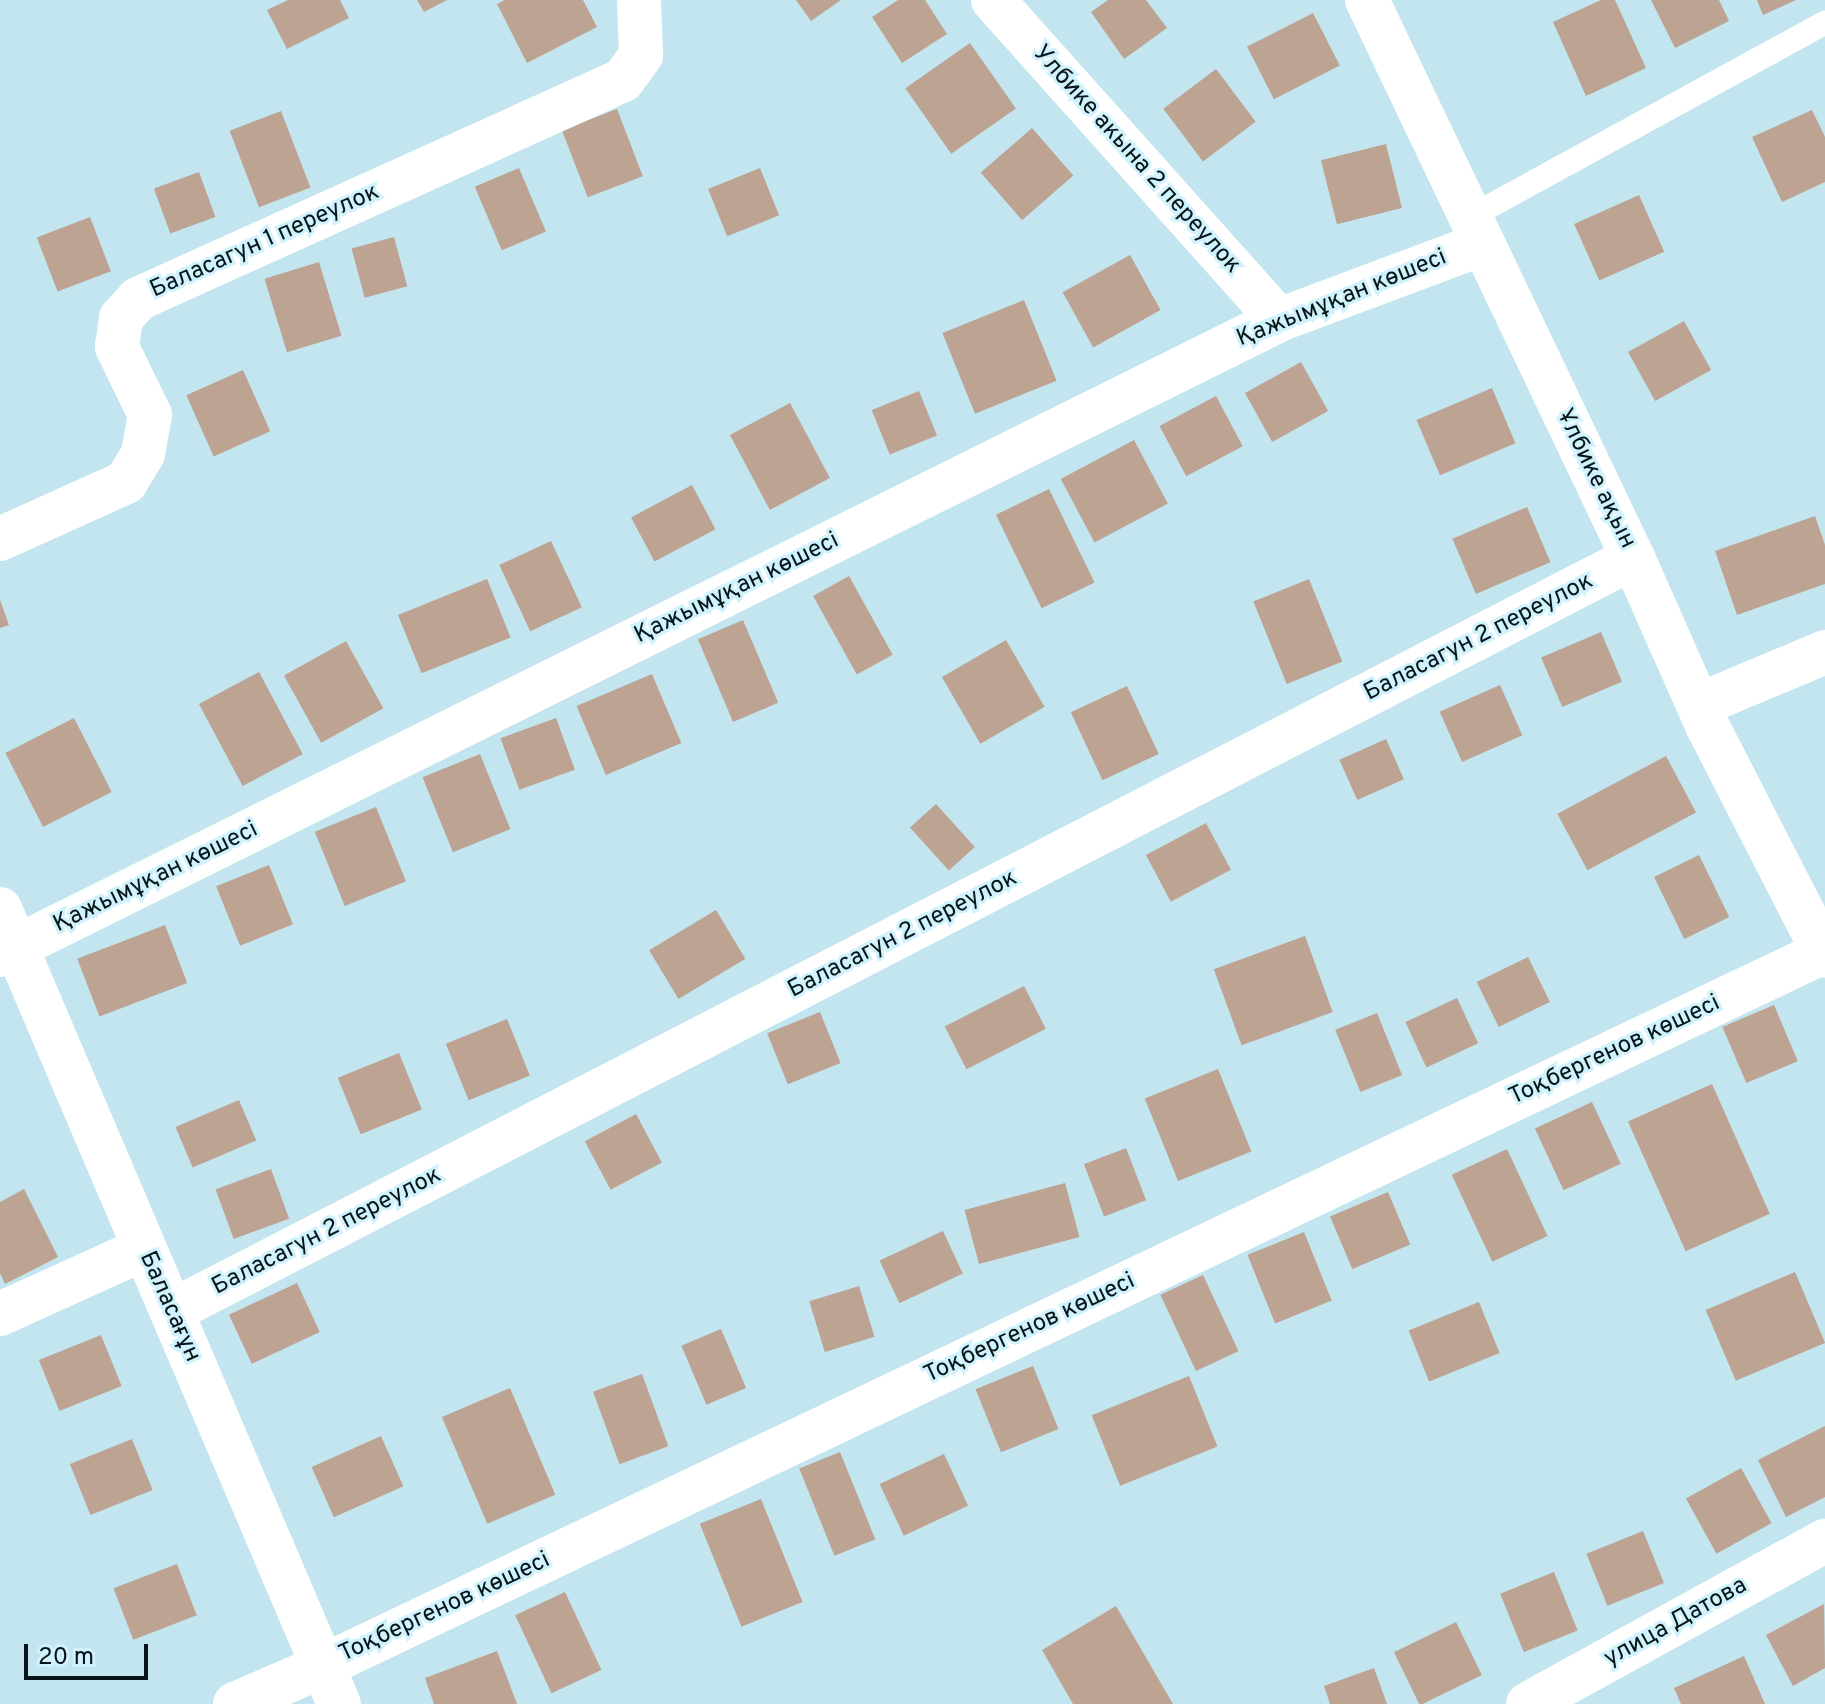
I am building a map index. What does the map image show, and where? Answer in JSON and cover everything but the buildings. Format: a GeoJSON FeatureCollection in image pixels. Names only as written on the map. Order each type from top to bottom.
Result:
{"type":"FeatureCollection","features":[{"type":"Feature","properties":{"kind":"street","name":"Баласагун 1 переулок"},"geometry":{"type":"LineString","coordinates":[[0,539],[126,482],[143,454],[150,415],[117,347],[121,318],[138,299],[623,80],[641,55],[639,0]]}},
{"type":"Feature","properties":{"kind":"street","name":"Улбике акына 2 переулок"},"geometry":{"type":"LineString","coordinates":[[993,0],[1279,320]]}},
{"type":"Feature","properties":{"kind":"street","name":"Ұлбике ақын"},"geometry":{"type":"LineString","coordinates":[[1367,0],[1633,558],[1699,705],[1824,954]]}},
{"type":"Feature","properties":{"kind":"street","name":"Қажымұқан көшесі"},"geometry":{"type":"LineString","coordinates":[[5,937],[1279,320],[1476,230]]}},
{"type":"Feature","properties":{"kind":"street","name":"Баласагун 2 переулок"},"geometry":{"type":"LineString","coordinates":[[172,1311],[1633,558]]}},
{"type":"Feature","properties":{"kind":"street"},"geometry":{"type":"LineString","coordinates":[[1699,705],[1825,652]]}},
{"type":"Feature","properties":{"kind":"street","name":"Баласағұн"},"geometry":{"type":"LineString","coordinates":[[5,937],[172,1311],[331,1685]]}},
{"type":"Feature","properties":{"kind":"street","name":"Тоқбергенов көшесі"},"geometry":{"type":"LineString","coordinates":[[235,1704],[331,1685],[1824,954]]}},
{"type":"Feature","properties":{"kind":"street"},"geometry":{"type":"LineString","coordinates":[[0,1314],[143,1249]]}},
{"type":"Feature","properties":{"kind":"street","name":"улица Датова"},"geometry":{"type":"LineString","coordinates":[[1528,1704],[1825,1541]]}},
{"type":"Feature","properties":{"kind":"lane"},"geometry":{"type":"LineString","coordinates":[[1476,230],[1825,23]]}}]}
